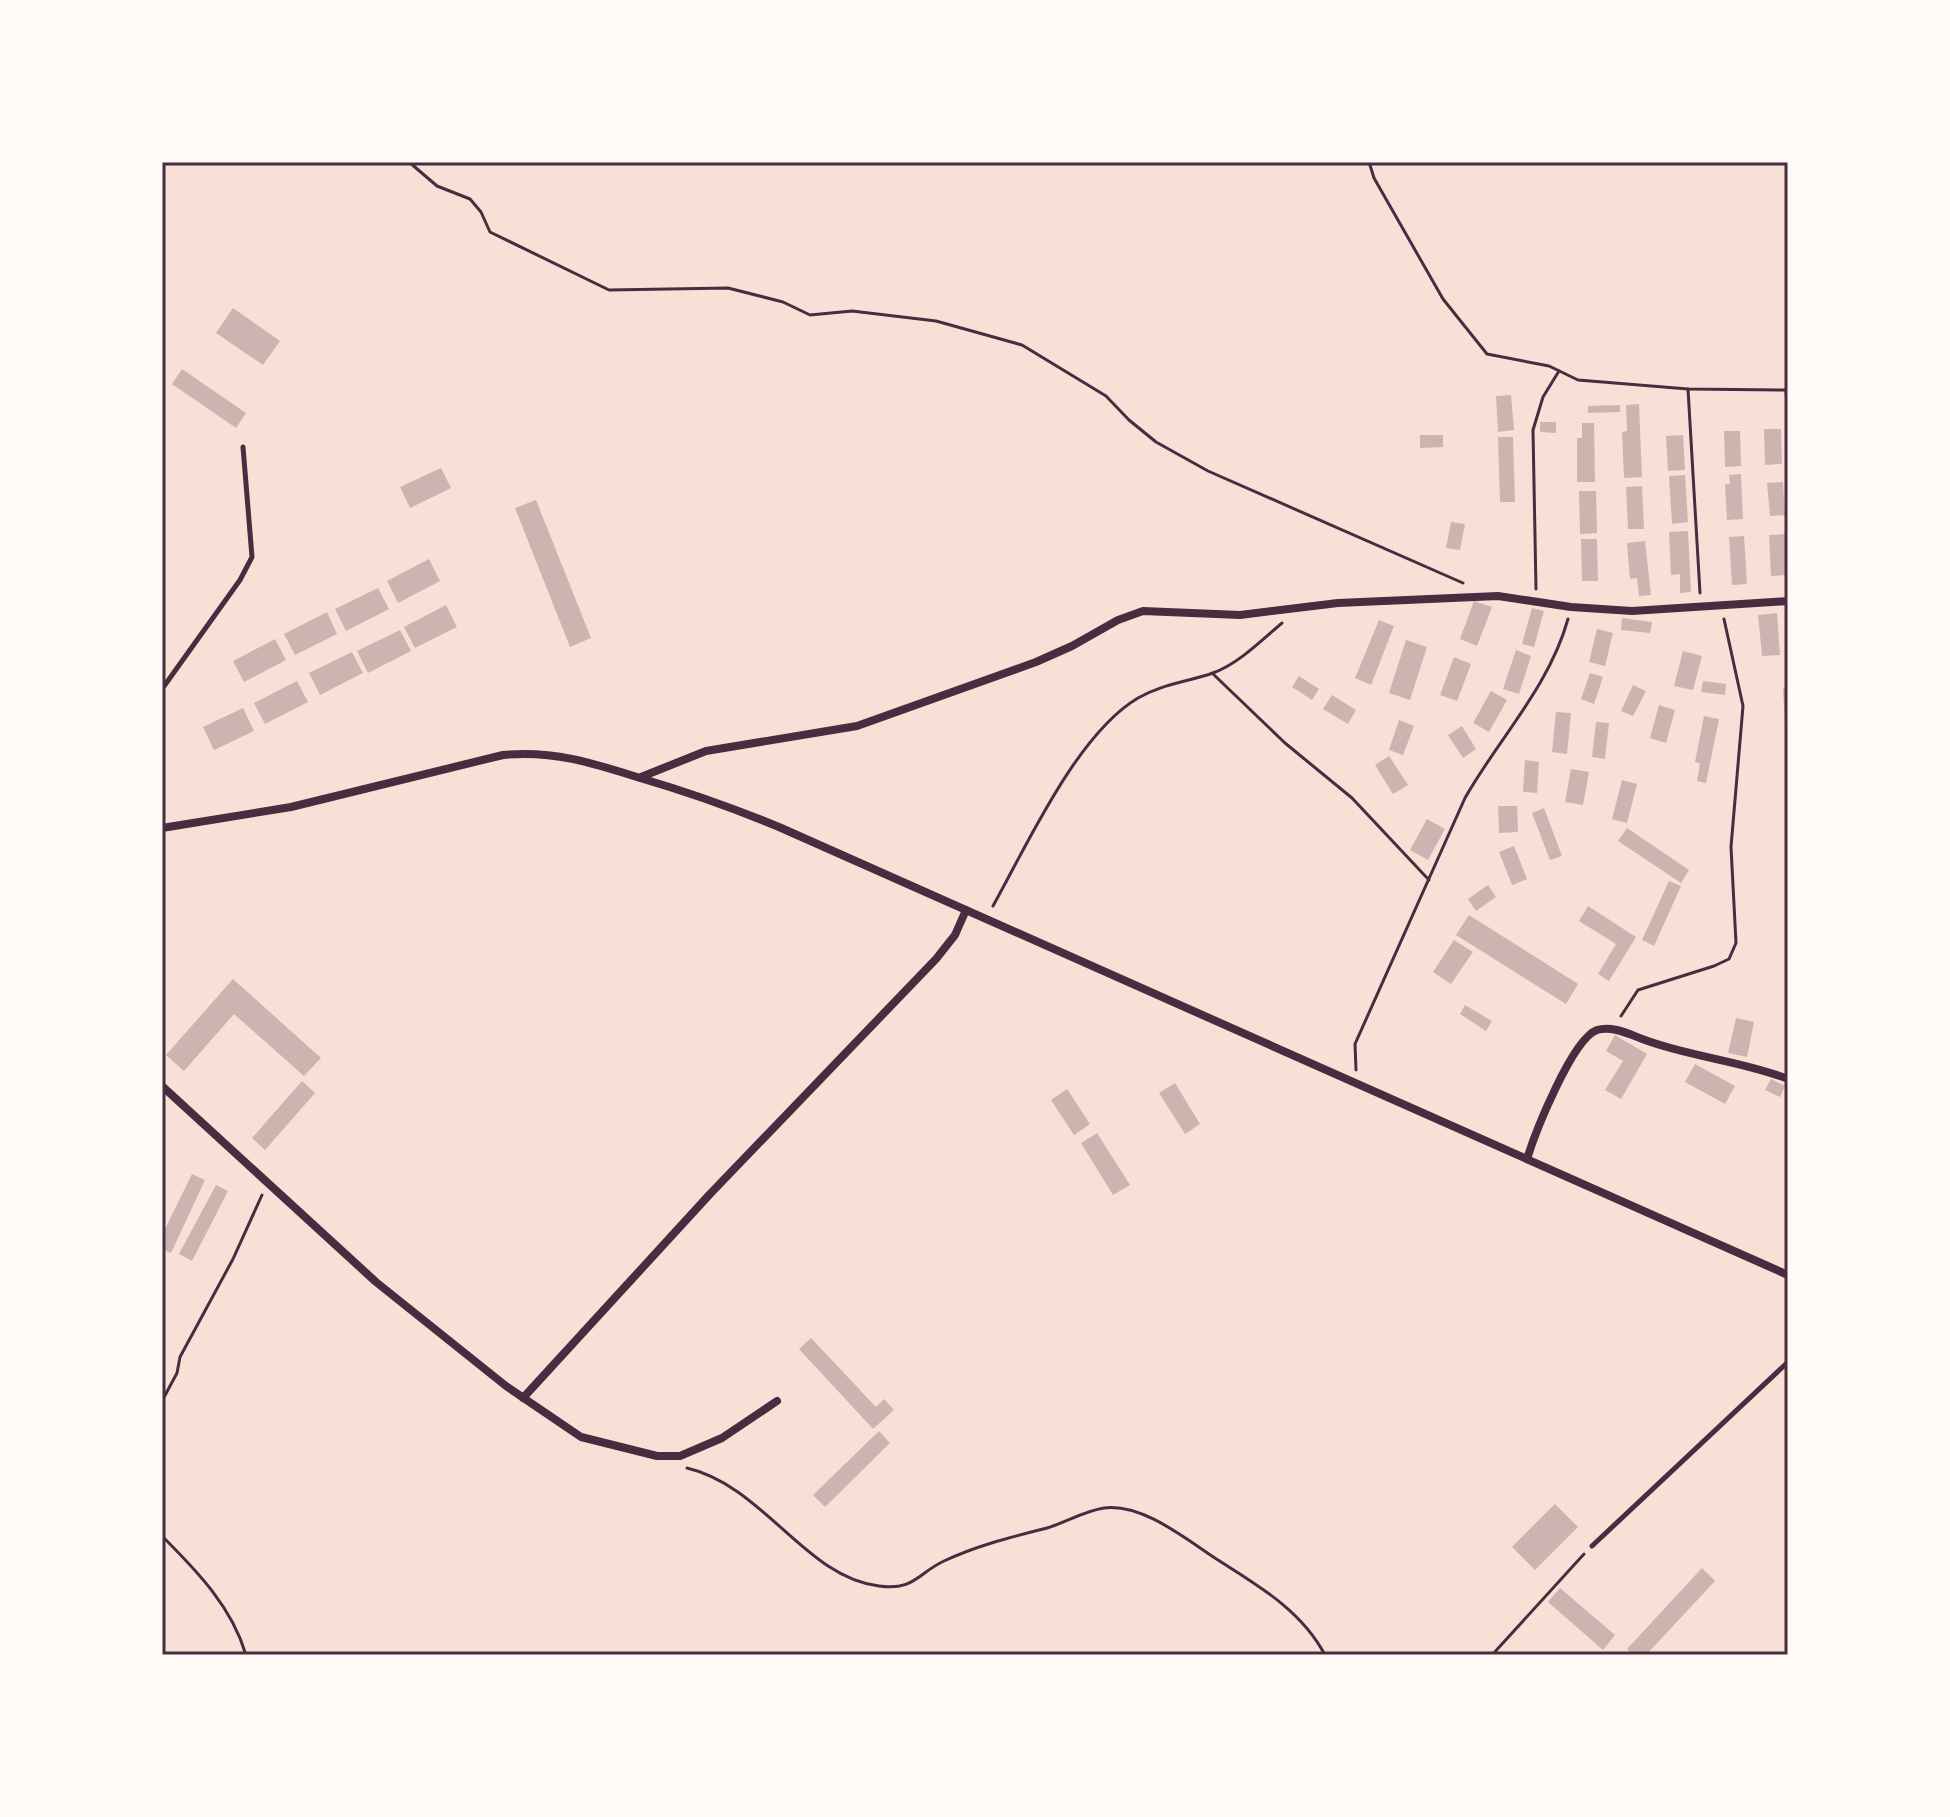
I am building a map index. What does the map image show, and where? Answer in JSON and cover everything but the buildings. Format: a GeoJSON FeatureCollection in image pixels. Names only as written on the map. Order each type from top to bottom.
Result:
{"type":"FeatureCollection","features":[{"type":"Feature","properties":{"kind":"street"},"geometry":{"type":"LineString","coordinates":[[641,778],[706,751],[857,726],[1036,662],[1132,614],[1154,611],[1240,615],[1338,603],[1472,597],[1536,600],[1571,607],[1632,611],[1788,601]]}},
{"type":"Feature","properties":{"kind":"street"},"geometry":{"type":"LineString","coordinates":[[162,828],[291,807],[503,755],[559,754],[713,800],[1788,1275]]}},
{"type":"Feature","properties":{"kind":"street"},"geometry":{"type":"LineString","coordinates":[[523,1398],[710,1194],[936,959],[955,935],[966,910]]}},
{"type":"Feature","properties":{"kind":"street"},"geometry":{"type":"LineString","coordinates":[[1527,1159],[1535,1133],[1587,1037],[1598,1029],[1615,1030],[1684,1054],[1788,1079]]}},
{"type":"Feature","properties":{"kind":"street"},"geometry":{"type":"LineString","coordinates":[[162,1086],[328,1241],[523,1398],[581,1437],[657,1456],[680,1456],[722,1438],[777,1401]]}},
{"type":"Feature","properties":{"kind":"lane"},"geometry":{"type":"LineString","coordinates":[[162,689],[240,580],[252,557],[243,447]]}},
{"type":"Feature","properties":{"kind":"lane"},"geometry":{"type":"LineString","coordinates":[[1592,1546],[1788,1362]]}},
{"type":"Feature","properties":{"kind":"path"},"geometry":{"type":"LineString","coordinates":[[409,162],[437,186],[470,199],[481,212],[490,232],[609,290],[728,288],[783,302],[810,315],[852,311],[936,321],[1022,345],[1106,396],[1156,442],[1208,471],[1466,584]]}},
{"type":"Feature","properties":{"kind":"path"},"geometry":{"type":"LineString","coordinates":[[1369,162],[1374,178],[1443,299],[1487,354],[1516,357],[1578,380],[1688,389],[1787,390],[1788,426]]}},
{"type":"Feature","properties":{"kind":"path"},"geometry":{"type":"LineString","coordinates":[[1536,600],[1533,430],[1543,397],[1559,371]]}},
{"type":"Feature","properties":{"kind":"path"},"geometry":{"type":"LineString","coordinates":[[1688,389],[1701,608]]}},
{"type":"Feature","properties":{"kind":"path"},"geometry":{"type":"LineString","coordinates":[[1361,1085],[1353,1061],[1355,1044],[1465,798],[1555,660],[1571,607]]}},
{"type":"Feature","properties":{"kind":"path"},"geometry":{"type":"LineString","coordinates":[[1615,1030],[1638,990],[1729,959],[1736,943],[1731,847],[1743,706],[1722,607]]}},
{"type":"Feature","properties":{"kind":"path"},"geometry":{"type":"LineString","coordinates":[[986,919],[1059,789],[1082,754],[1112,720],[1134,700],[1161,686],[1212,673],[1268,635],[1295,609]]}},
{"type":"Feature","properties":{"kind":"path"},"geometry":{"type":"LineString","coordinates":[[1212,673],[1285,743],[1352,798],[1430,882]]}},
{"type":"Feature","properties":{"kind":"path"},"geometry":{"type":"LineString","coordinates":[[162,1401],[177,1373],[180,1357],[233,1259],[267,1185]]}},
{"type":"Feature","properties":{"kind":"path"},"geometry":{"type":"LineString","coordinates":[[681,1466],[702,1471],[741,1491],[792,1537],[840,1572],[876,1586],[913,1583],[936,1564],[1017,1533],[1047,1528],[1092,1511],[1125,1510],[1172,1531],[1270,1592],[1303,1624],[1325,1655]]}},
{"type":"Feature","properties":{"kind":"path"},"geometry":{"type":"LineString","coordinates":[[162,1536],[218,1598],[233,1620],[246,1655]]}},
{"type":"Feature","properties":{"kind":"path"},"geometry":{"type":"LineString","coordinates":[[1492,1655],[1592,1546]]}}]}
